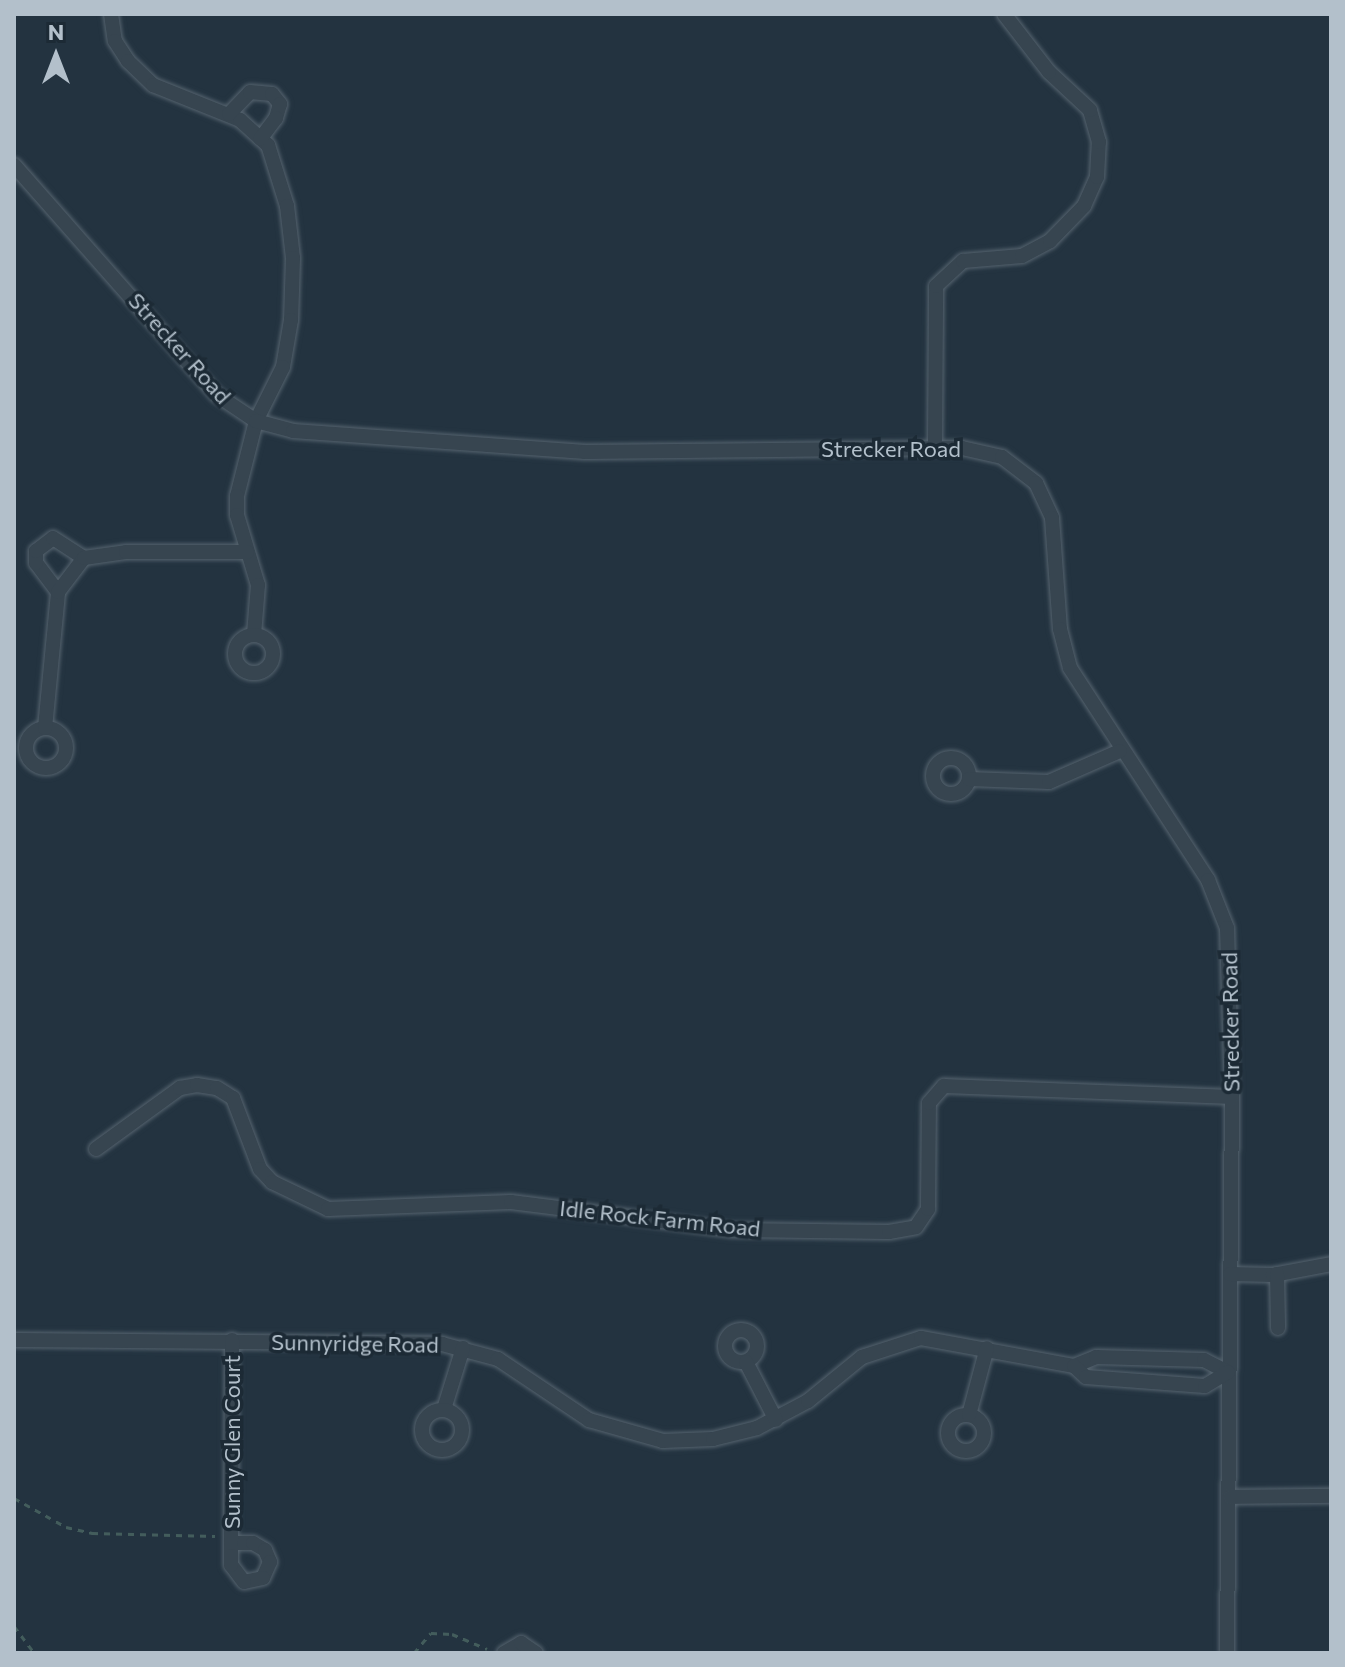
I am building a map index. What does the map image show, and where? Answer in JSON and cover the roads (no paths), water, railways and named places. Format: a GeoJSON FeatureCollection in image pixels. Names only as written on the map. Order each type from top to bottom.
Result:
{"type":"FeatureCollection","features":[{"type":"Feature","properties":{"kind":"street"},"geometry":{"type":"LineString","coordinates":[[111,14],[121,51],[153,85],[229,114],[268,145],[287,206],[293,258],[291,320],[283,367],[256,421],[237,496],[247,552],[258,585],[254,635]]}},
{"type":"Feature","properties":{"kind":"street"},"geometry":{"type":"LineString","coordinates":[[935,446],[936,286],[963,261],[1022,256],[1050,241],[1084,206],[1097,177],[1099,142],[1090,110],[1049,72],[1004,14]]}},
{"type":"Feature","properties":{"kind":"street"},"geometry":{"type":"LineString","coordinates":[[229,114],[250,92],[272,94],[280,104],[276,118],[260,139]]}},
{"type":"Feature","properties":{"kind":"street","name":"Strecker Road"},"geometry":{"type":"LineString","coordinates":[[14,165],[217,395],[256,421],[307,432],[585,452],[935,446],[1002,457],[1036,483],[1052,518],[1060,629],[1070,668],[1219,903],[1231,958],[1227,1653]]}},
{"type":"Feature","properties":{"kind":"street"},"geometry":{"type":"LineString","coordinates":[[58,592],[36,563],[36,551],[53,538],[84,558],[126,552],[247,552]]}},
{"type":"Feature","properties":{"kind":"street"},"geometry":{"type":"LineString","coordinates":[[45,728],[58,592],[84,558]]}},
{"type":"Feature","properties":{"kind":"street"},"geometry":{"type":"LineString","coordinates":[[969,779],[1049,782],[1120,751]]}},
{"type":"Feature","properties":{"kind":"street","name":"Idle Rock Farm Road"},"geometry":{"type":"LineString","coordinates":[[96,1149],[180,1088],[197,1085],[217,1088],[233,1098],[260,1169],[272,1182],[328,1209],[511,1202],[733,1230],[889,1232],[916,1227],[928,1209],[929,1103],[944,1086],[1232,1097]]}},
{"type":"Feature","properties":{"kind":"street"},"geometry":{"type":"LineString","coordinates":[[1230,1274],[1277,1274],[1331,1264]]}},
{"type":"Feature","properties":{"kind":"street"},"geometry":{"type":"LineString","coordinates":[[1277,1274],[1278,1328]]}},
{"type":"Feature","properties":{"kind":"street","name":"Sunnyridge Road"},"geometry":{"type":"LineString","coordinates":[[14,1340],[232,1340],[463,1348],[498,1359],[589,1420],[637,1437],[713,1439],[776,1420],[880,1349],[921,1338],[1074,1366],[1086,1377],[1205,1386],[1228,1372]]}},
{"type":"Feature","properties":{"kind":"street","name":"Sunny Glen Court"},"geometry":{"type":"LineString","coordinates":[[231,1543],[232,1340]]}},
{"type":"Feature","properties":{"kind":"street"},"geometry":{"type":"LineString","coordinates":[[444,1409],[463,1348]]}},
{"type":"Feature","properties":{"kind":"street"},"geometry":{"type":"LineString","coordinates":[[969,1415],[987,1348]]}},
{"type":"Feature","properties":{"kind":"street","name":"Sunnyridge Road"},"geometry":{"type":"LineString","coordinates":[[1074,1366],[1096,1357],[1204,1360],[1228,1372]]}},
{"type":"Feature","properties":{"kind":"street"},"geometry":{"type":"LineString","coordinates":[[746,1362],[776,1420]]}},
{"type":"Feature","properties":{"kind":"street"},"geometry":{"type":"LineString","coordinates":[[1230,1497],[1331,1496]]}},
{"type":"Feature","properties":{"kind":"street"},"geometry":{"type":"LineString","coordinates":[[504,1653],[521,1643],[536,1653]]}}]}
